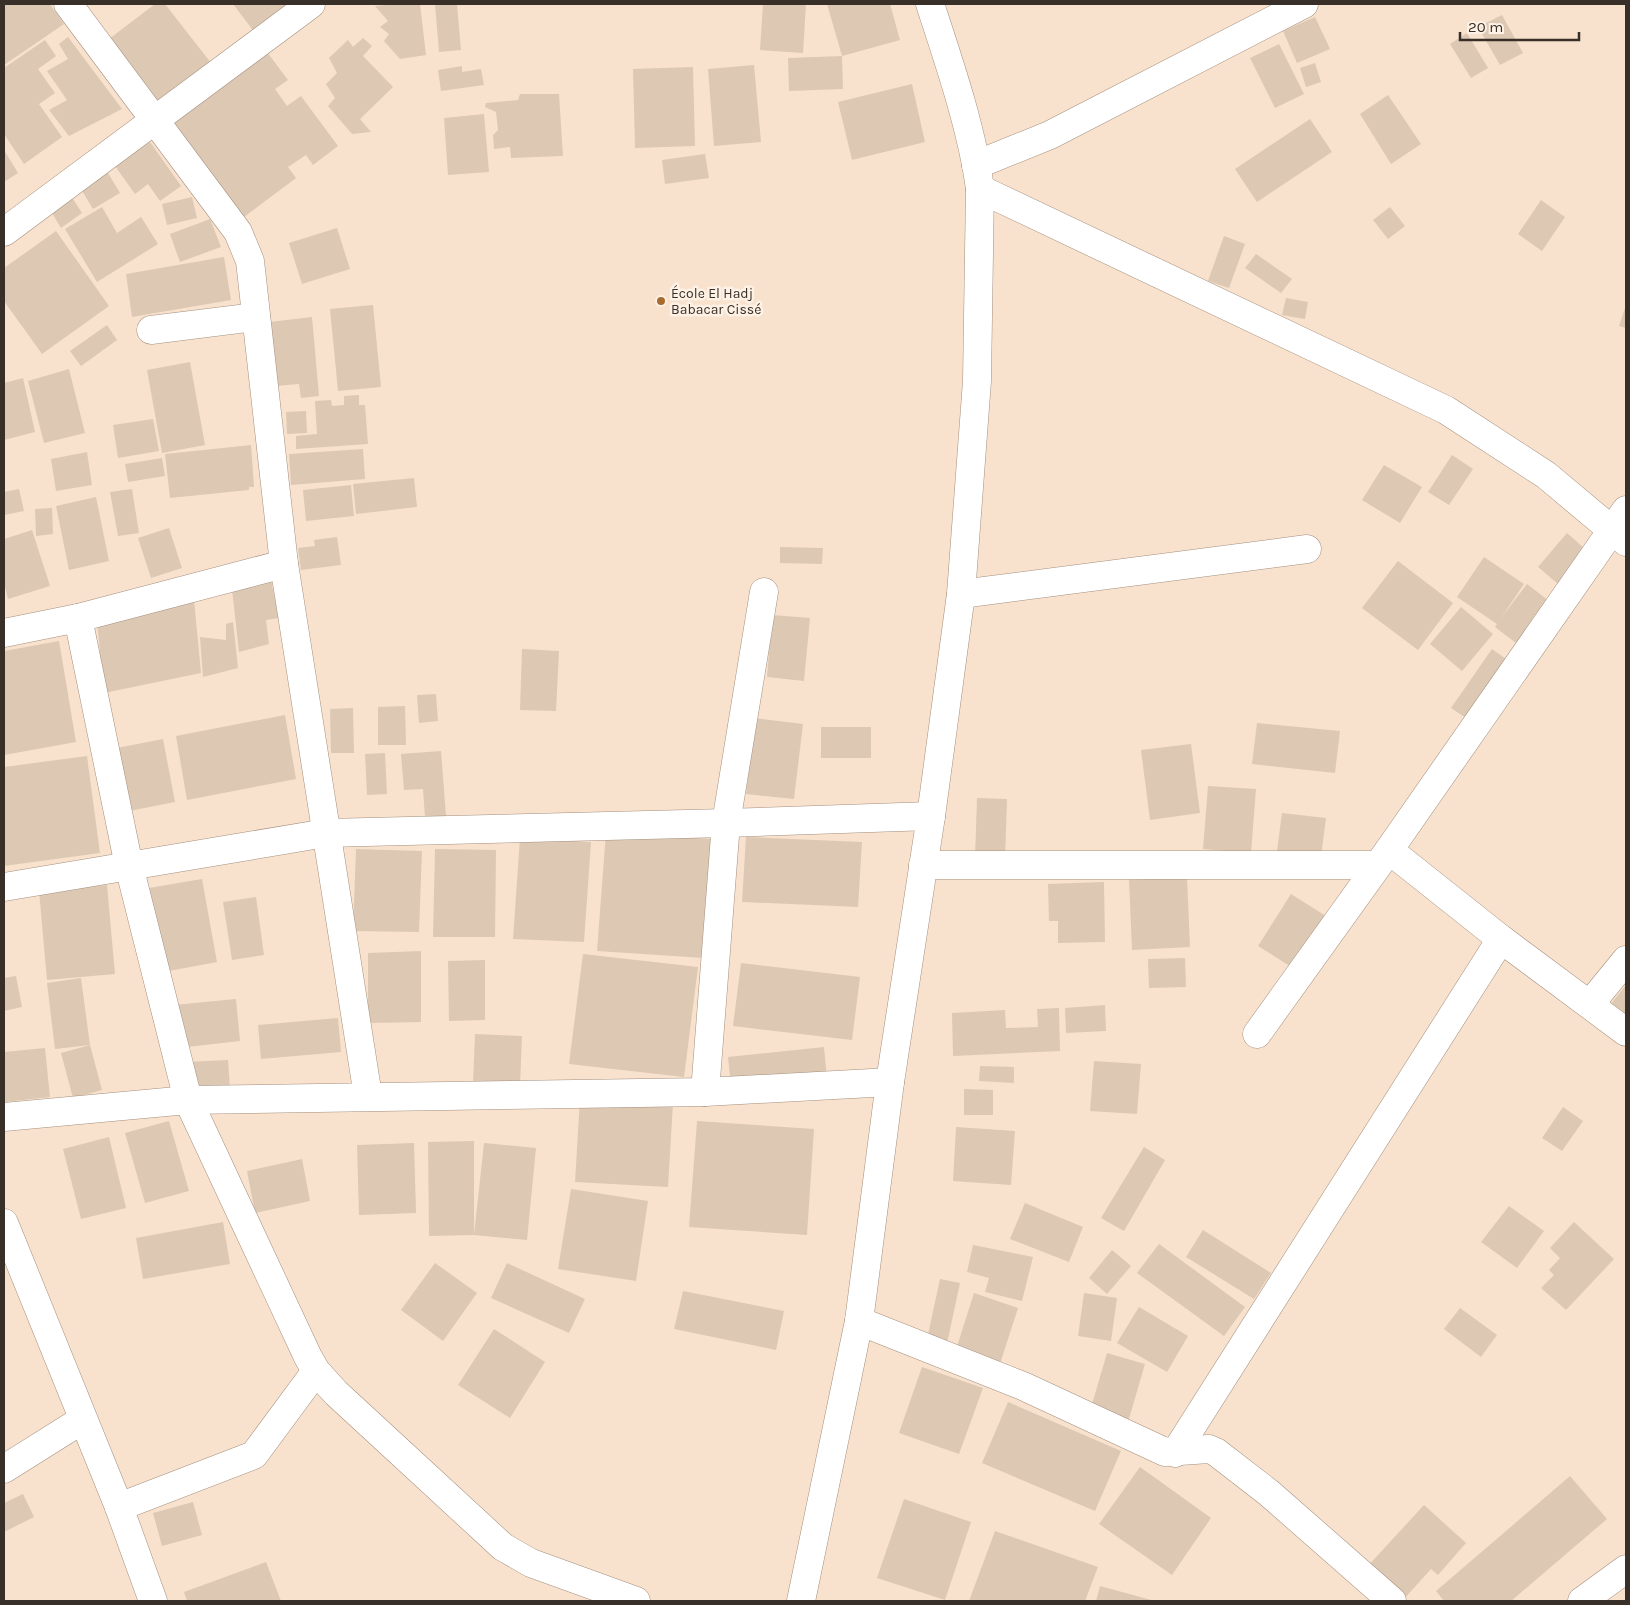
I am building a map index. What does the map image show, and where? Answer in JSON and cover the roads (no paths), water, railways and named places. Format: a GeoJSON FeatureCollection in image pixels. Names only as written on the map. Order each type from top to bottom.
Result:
{"type":"FeatureCollection","features":[{"type":"Feature","properties":{"kind":"street"},"geometry":{"type":"LineString","coordinates":[[68,4],[244,243],[250,261],[284,564],[368,1096]]}},
{"type":"Feature","properties":{"kind":"street"},"geometry":{"type":"LineString","coordinates":[[4,232],[311,4]]}},
{"type":"Feature","properties":{"kind":"street"},"geometry":{"type":"LineString","coordinates":[[801,1601],[859,1321],[890,1082],[931,816],[961,594],[977,381],[978,177],[949,62],[930,4]]}},
{"type":"Feature","properties":{"kind":"street"},"geometry":{"type":"LineString","coordinates":[[978,177],[1050,135],[1304,4]]}},
{"type":"Feature","properties":{"kind":"street"},"geometry":{"type":"LineString","coordinates":[[978,177],[1446,410],[1546,475],[1621,527],[1257,1034]]}},
{"type":"Feature","properties":{"kind":"street"},"geometry":{"type":"LineString","coordinates":[[152,330],[256,317]]}},
{"type":"Feature","properties":{"kind":"street"},"geometry":{"type":"LineString","coordinates":[[961,594],[1307,549]]}},
{"type":"Feature","properties":{"kind":"street"},"geometry":{"type":"LineString","coordinates":[[4,632],[78,618],[284,564]]}},
{"type":"Feature","properties":{"kind":"street"},"geometry":{"type":"LineString","coordinates":[[705,1092],[726,823],[764,592]]}},
{"type":"Feature","properties":{"kind":"street"},"geometry":{"type":"LineString","coordinates":[[78,618],[129,866],[188,1100],[308,1357],[316,1370],[336,1393],[503,1547],[531,1563],[636,1601]]}},
{"type":"Feature","properties":{"kind":"street"},"geometry":{"type":"LineString","coordinates":[[4,887],[326,833],[931,816]]}},
{"type":"Feature","properties":{"kind":"street"},"geometry":{"type":"LineString","coordinates":[[923,865],[1383,857],[1501,939],[1626,1032]]}},
{"type":"Feature","properties":{"kind":"street"},"geometry":{"type":"LineString","coordinates":[[1175,1452],[1501,939]]}},
{"type":"Feature","properties":{"kind":"street"},"geometry":{"type":"LineString","coordinates":[[1590,1004],[1626,960]]}},
{"type":"Feature","properties":{"kind":"street"},"geometry":{"type":"LineString","coordinates":[[4,1117],[188,1100],[705,1092],[890,1082]]}},
{"type":"Feature","properties":{"kind":"street"},"geometry":{"type":"LineString","coordinates":[[4,1223],[82,1420],[119,1507],[153,1601]]}},
{"type":"Feature","properties":{"kind":"street"},"geometry":{"type":"LineString","coordinates":[[859,1321],[1023,1386],[1160,1450],[1175,1452],[1209,1450],[1216,1452],[1275,1498],[1392,1601]]}},
{"type":"Feature","properties":{"kind":"street"},"geometry":{"type":"LineString","coordinates":[[119,1507],[254,1455],[316,1370]]}},
{"type":"Feature","properties":{"kind":"street"},"geometry":{"type":"LineString","coordinates":[[4,1469],[82,1420]]}},
{"type":"Feature","properties":{"kind":"street"},"geometry":{"type":"LineString","coordinates":[[1582,1601],[1626,1569]]}},
{"type":"Feature","properties":{"kind":"place","name":"École El Hadj Babacar Cissé"},"geometry":{"type":"Point","coordinates":[661,301]}}]}
